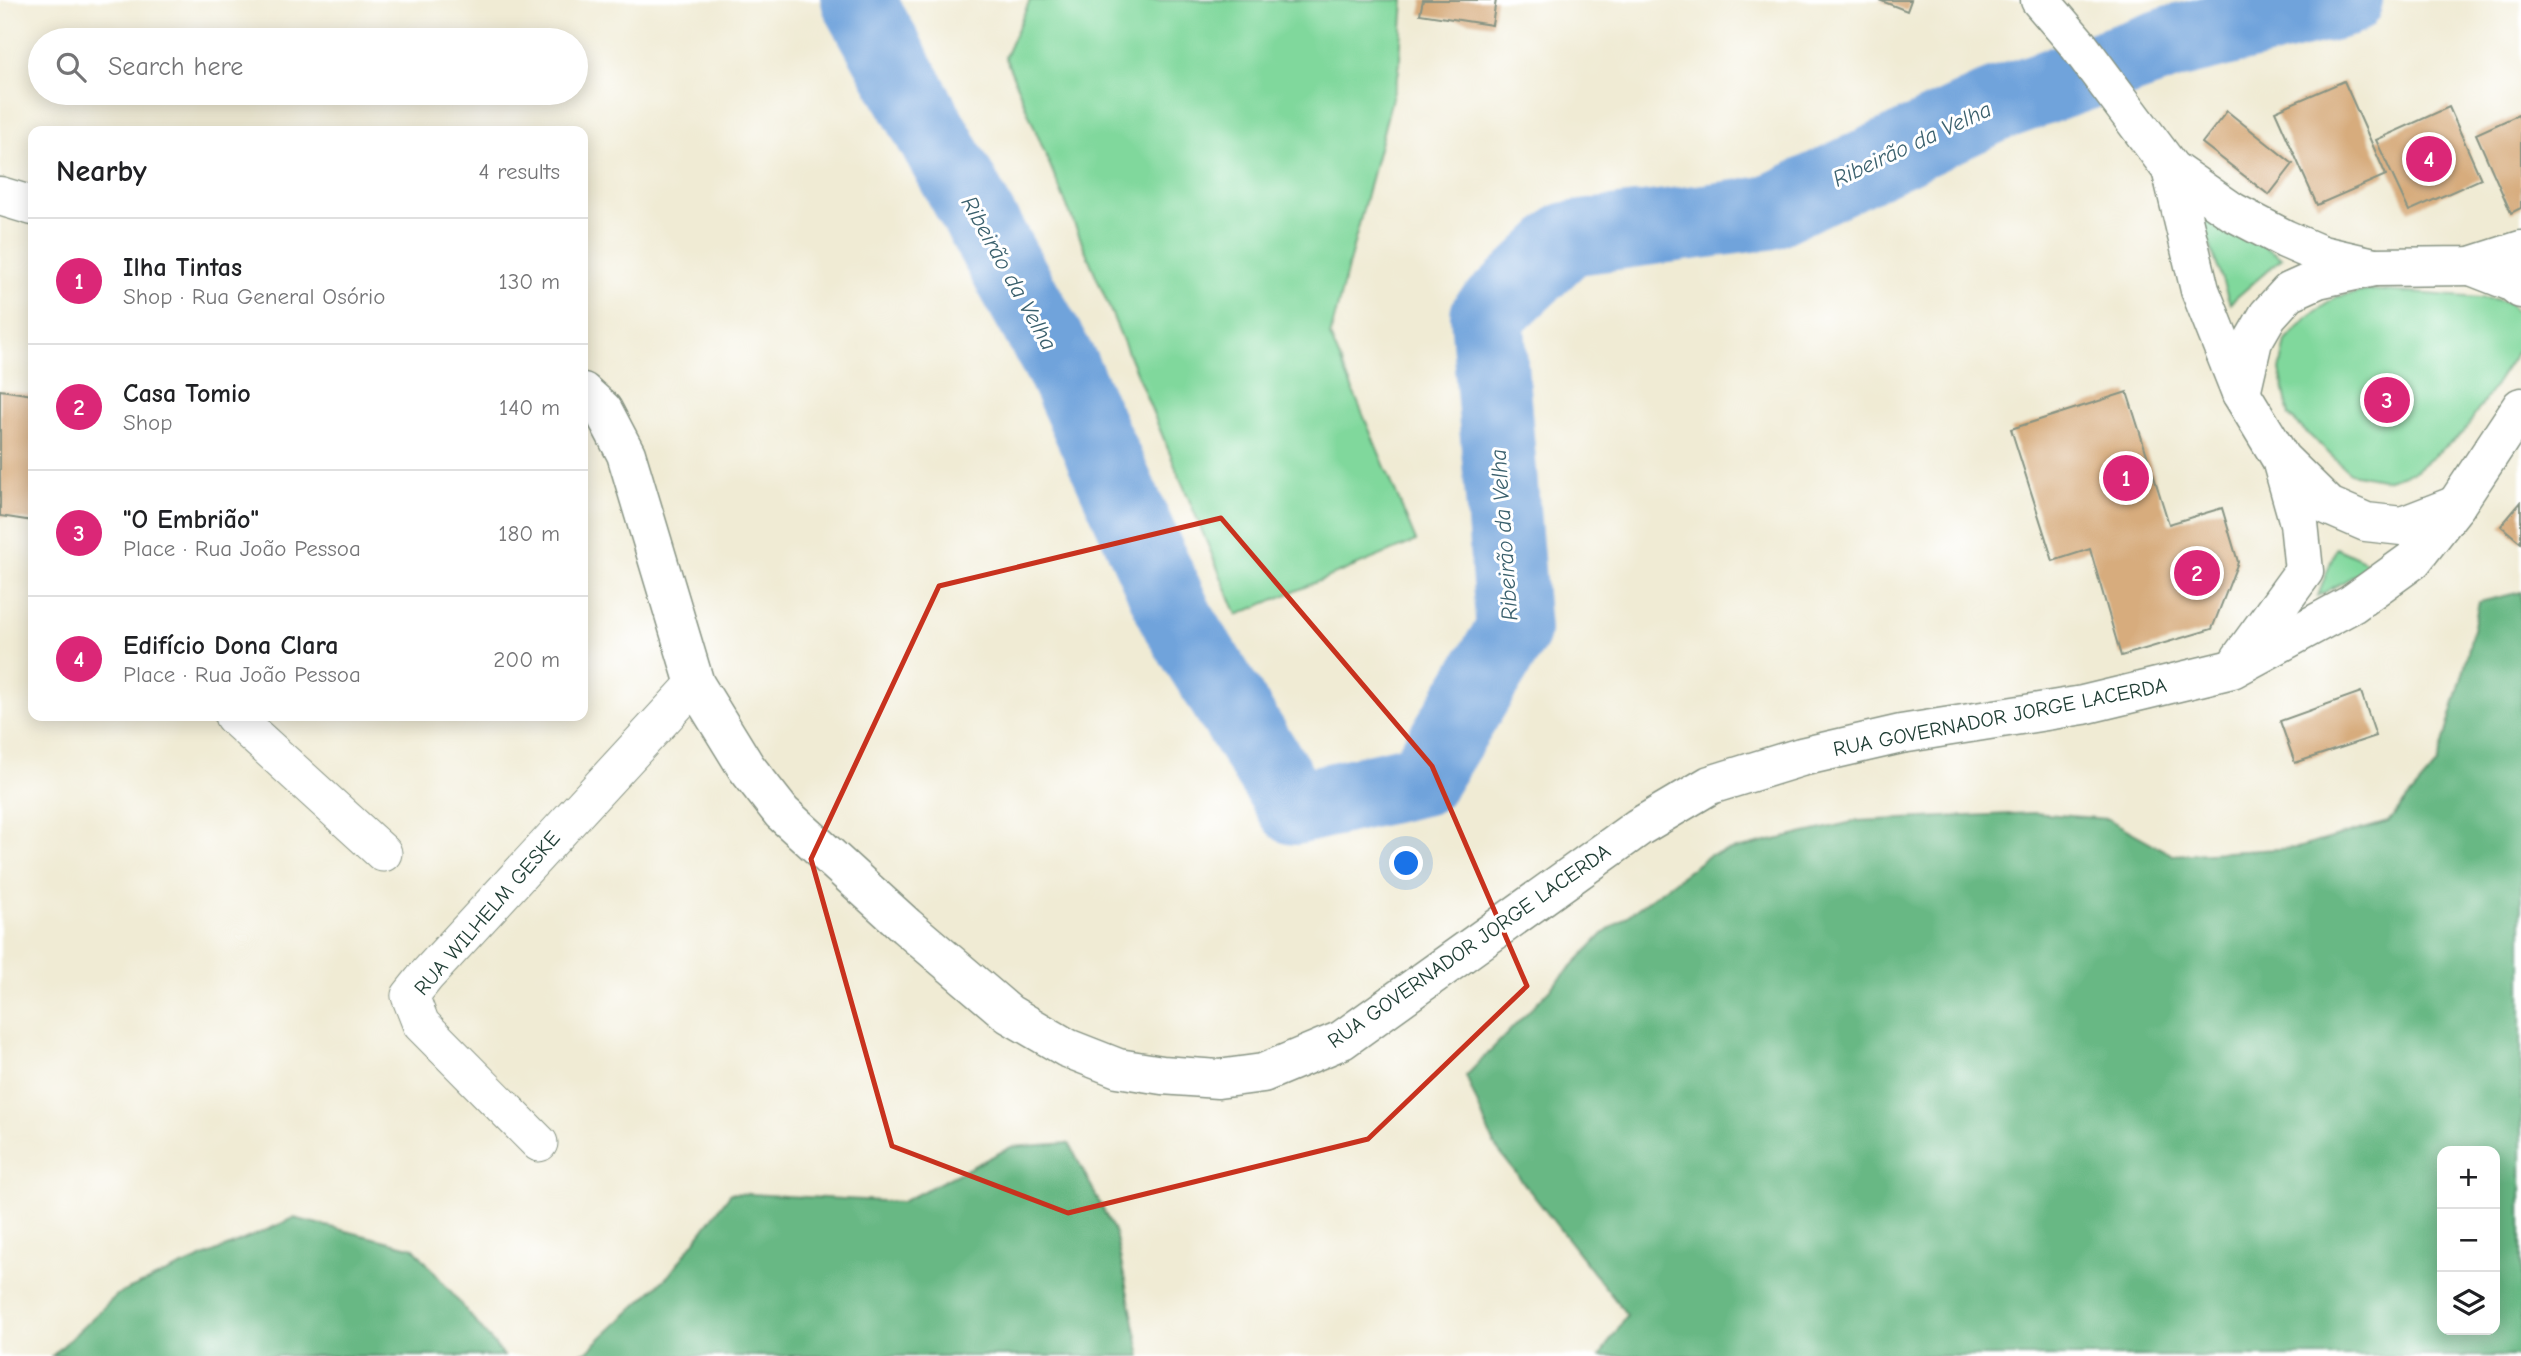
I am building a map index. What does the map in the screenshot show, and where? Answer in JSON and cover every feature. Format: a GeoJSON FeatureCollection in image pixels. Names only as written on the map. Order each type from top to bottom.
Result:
{"type":"FeatureCollection","features":[{"type":"Feature","properties":{"kind":"main road"},"geometry":{"type":"LineString","coordinates":[[2040,0],[2076,43],[2171,169],[2233,212],[2285,239],[2322,255],[2374,267]]}},
{"type":"Feature","properties":{"kind":"main road"},"geometry":{"type":"LineString","coordinates":[[2171,169],[2200,290],[2241,393],[2281,459],[2329,506],[2365,522],[2402,526],[2456,505]]}},
{"type":"Feature","properties":{"kind":"main road"},"geometry":{"type":"LineString","coordinates":[[0,196],[28,204]]}},
{"type":"Feature","properties":{"kind":"main road"},"geometry":{"type":"LineString","coordinates":[[2241,393],[2253,341],[2268,315],[2289,292],[2318,279],[2374,267],[2471,266],[2521,250]]}},
{"type":"Feature","properties":{"kind":"main road"},"geometry":{"type":"LineString","coordinates":[[2471,266],[2512,282],[2521,289]]}},
{"type":"Feature","properties":{"kind":"main road","name":"RUA GOVERNADOR JORGE LACERDA"},"geometry":{"type":"LineString","coordinates":[[588,396],[603,410],[626,454],[695,684],[746,767],[782,813],[906,926],[1009,1014],[1067,1048],[1118,1068],[1162,1075],[1218,1079],[1264,1073],[1342,1040],[1639,827],[1710,785],[1801,757],[1900,734],[2083,705],[2232,669],[2351,604],[2413,561],[2456,505],[2521,408]]}},
{"type":"Feature","properties":{"kind":"main road"},"geometry":{"type":"LineString","coordinates":[[2232,669],[2304,571],[2300,523],[2281,459]]}},
{"type":"Feature","properties":{"kind":"street","name":"RUA WILHELM GESKE"},"geometry":{"type":"LineString","coordinates":[[539,1143],[421,1024],[410,996],[695,684]]}},
{"type":"Feature","properties":{"kind":"street"},"geometry":{"type":"LineString","coordinates":[[238,721],[383,853]]}},
{"type":"Feature","properties":{"kind":"highlighted area"},"geometry":{"type":"Polygon","coordinates":[[[1221,518],[1432,766],[1527,986],[1368,1139],[1068,1213],[892,1146],[811,859],[939,586],[1221,518]]]}},
{"type":"Feature","properties":{"kind":"green space"},"geometry":{"type":"Polygon","coordinates":[[[1030,0],[1404,0],[1399,71],[1330,336],[1416,541],[1237,615],[1005,57],[1030,0]]]}},
{"type":"Feature","properties":{"kind":"green space"},"geometry":{"type":"Polygon","coordinates":[[[2195,201],[2282,258],[2230,303],[2195,201]]]}},
{"type":"Feature","properties":{"kind":"green space"},"geometry":{"type":"Polygon","coordinates":[[[2372,290],[2494,299],[2509,303],[2519,314],[2521,345],[2463,433],[2414,471],[2386,480],[2350,473],[2289,416],[2280,370],[2286,341],[2307,318],[2336,297],[2372,290]]]}},
{"type":"Feature","properties":{"kind":"green space"},"geometry":{"type":"Polygon","coordinates":[[[2336,548],[2373,565],[2318,596],[2336,548]]]}},
{"type":"Feature","properties":{"kind":"green space"},"geometry":{"type":"Polygon","coordinates":[[[2521,592],[2521,1356],[1600,1356],[1627,1315],[1494,1145],[1466,1076],[1603,934],[1710,855],[1857,821],[2033,813],[2108,819],[2173,855],[2297,848],[2388,822],[2437,765],[2464,670],[2479,602],[2521,592]]]}},
{"type":"Feature","properties":{"kind":"green space"},"geometry":{"type":"Polygon","coordinates":[[[1069,1143],[1115,1233],[1141,1356],[569,1356],[586,1352],[669,1275],[731,1193],[902,1202],[1011,1147],[1069,1143]]]}},
{"type":"Feature","properties":{"kind":"green space"},"geometry":{"type":"Polygon","coordinates":[[[294,1218],[414,1248],[504,1356],[52,1356],[118,1294],[294,1218]]]}},
{"type":"Feature","properties":{"kind":"building"},"geometry":{"type":"Polygon","coordinates":[[[1423,0],[1496,0],[1492,25],[1420,14],[1423,0]]]}},
{"type":"Feature","properties":{"kind":"building"},"geometry":{"type":"Polygon","coordinates":[[[1879,0],[1911,0],[1907,11],[1879,0]]]}},
{"type":"Feature","properties":{"kind":"building"},"geometry":{"type":"Polygon","coordinates":[[[2344,81],[2386,175],[2317,205],[2275,111],[2344,81]]]}},
{"type":"Feature","properties":{"kind":"building"},"geometry":{"type":"Polygon","coordinates":[[[2449,107],[2481,179],[2409,211],[2376,140],[2449,107]]]}},
{"type":"Feature","properties":{"kind":"building"},"geometry":{"type":"Polygon","coordinates":[[[2227,111],[2293,164],[2269,195],[2202,143],[2227,111]]]}},
{"type":"Feature","properties":{"kind":"building"},"geometry":{"type":"Polygon","coordinates":[[[2518,115],[2521,121],[2521,208],[2511,213],[2476,134],[2518,115]]]}},
{"type":"Feature","properties":{"kind":"building"},"geometry":{"type":"Polygon","coordinates":[[[0,390],[28,394],[28,520],[0,516],[0,390]]]}},
{"type":"Feature","properties":{"kind":"building"},"geometry":{"type":"Polygon","coordinates":[[[2127,392],[2169,524],[2222,508],[2238,562],[2212,629],[2121,656],[2090,549],[2053,561],[2011,429],[2127,392]]]}},
{"type":"Feature","properties":{"kind":"building"},"geometry":{"type":"Polygon","coordinates":[[[2521,502],[2521,543],[2501,526],[2521,502]]]}},
{"type":"Feature","properties":{"kind":"building"},"geometry":{"type":"Polygon","coordinates":[[[2361,692],[2376,736],[2295,763],[2280,721],[2361,692]]]}},
{"type":"Feature","properties":{"kind":"waterway","name":"Ribeirão da Velha"},"geometry":{"type":"LineString","coordinates":[[858,0],[1064,371],[1178,621],[1295,808],[1422,779],[1513,630],[1487,316],[1568,239],[1767,213],[1998,104],[2175,42],[2346,0]]}},
{"type":"Feature","properties":{"kind":"place","name":"Edifício Dona Clara"},"geometry":{"type":"Point","coordinates":[2429,159]}},
{"type":"Feature","properties":{"kind":"place","name":"\"O Embrião\""},"geometry":{"type":"Point","coordinates":[2387,400]}},
{"type":"Feature","properties":{"kind":"place","name":"Ilha Tintas"},"geometry":{"type":"Point","coordinates":[2126,478]}},
{"type":"Feature","properties":{"kind":"place","name":"Casa Tomio"},"geometry":{"type":"Point","coordinates":[2197,573]}}]}
